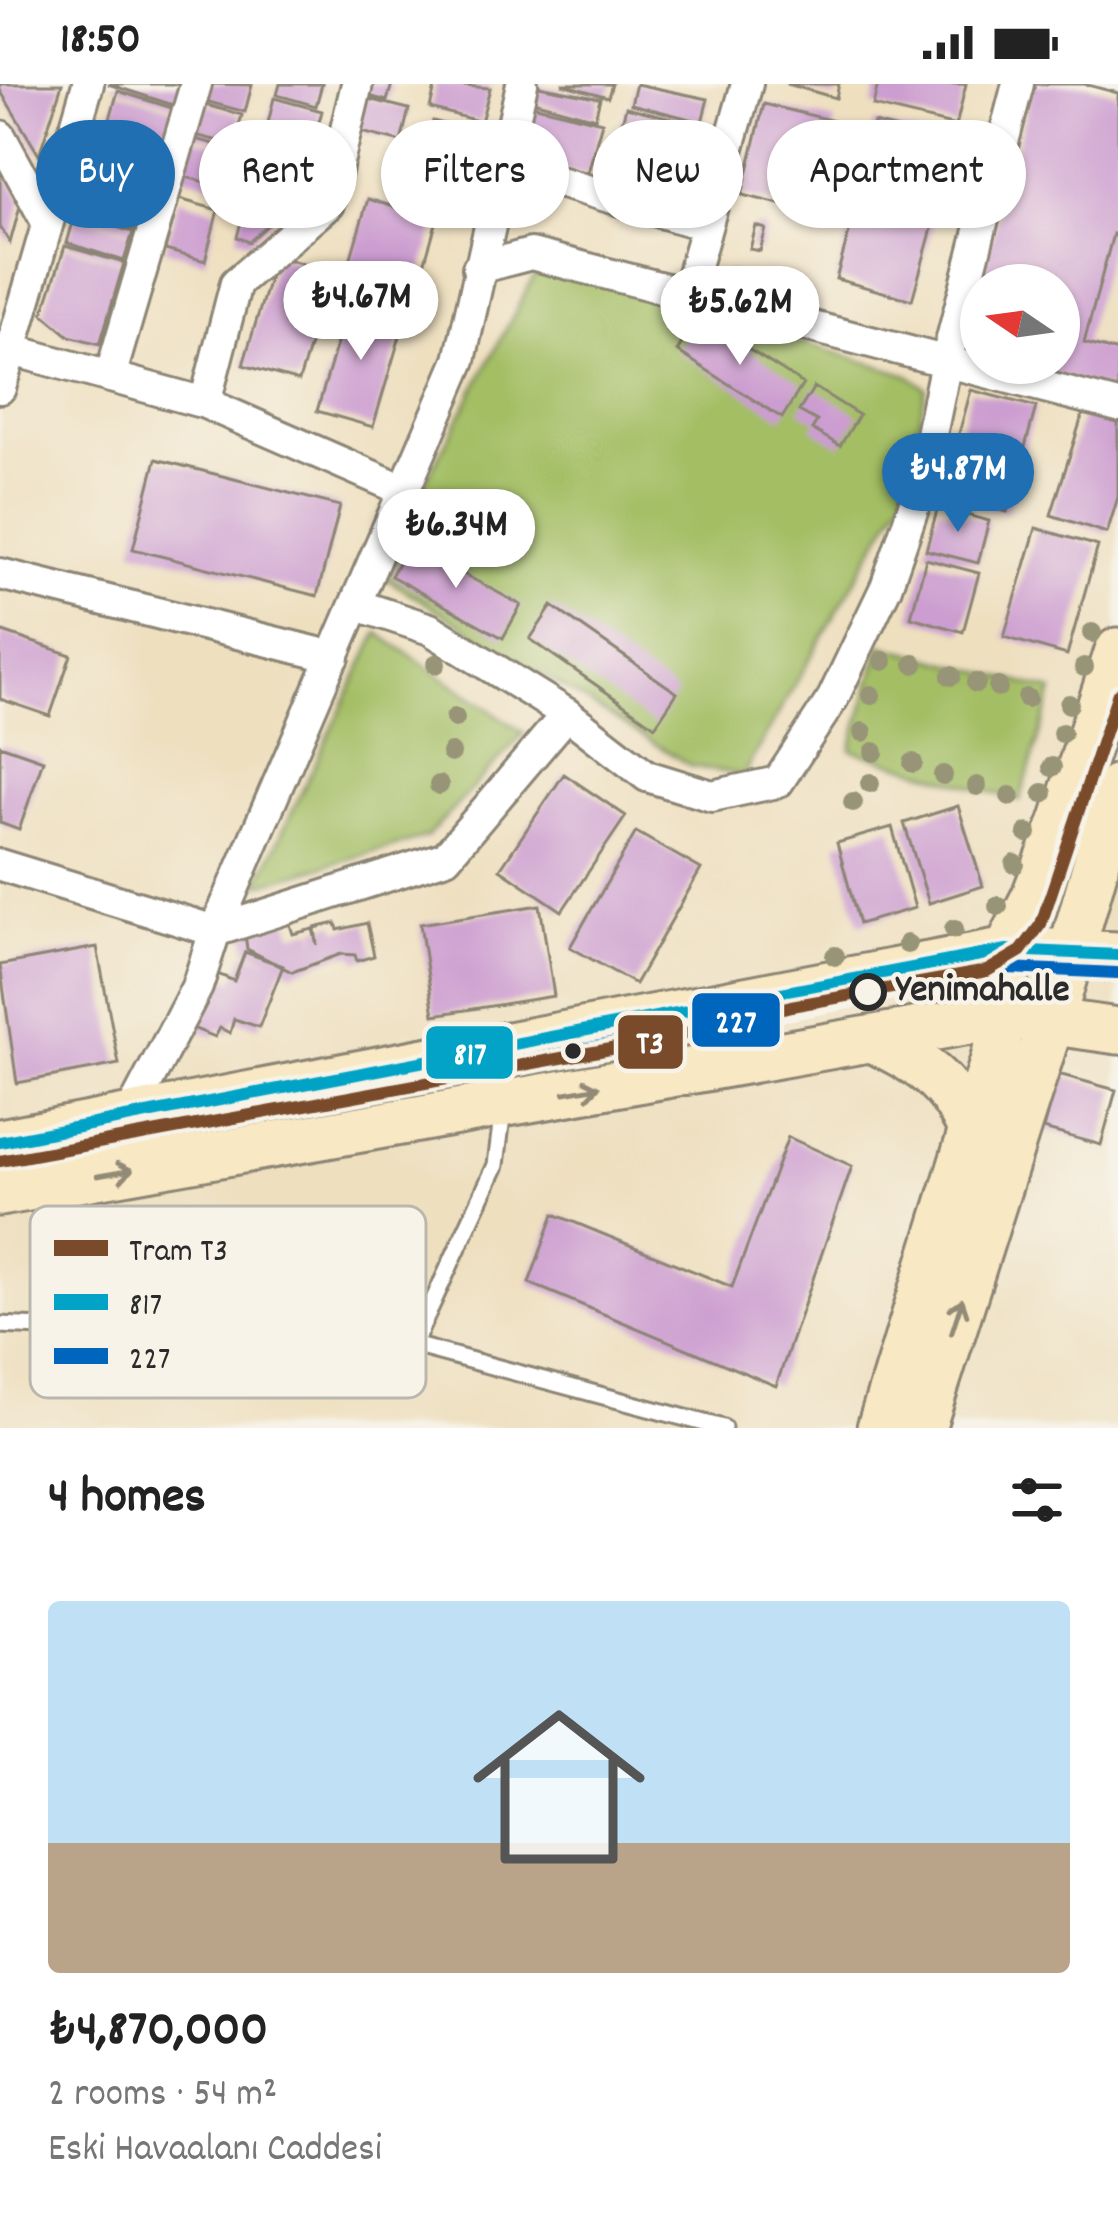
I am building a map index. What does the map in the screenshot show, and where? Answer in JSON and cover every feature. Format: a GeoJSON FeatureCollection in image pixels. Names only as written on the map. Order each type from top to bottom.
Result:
{"type":"FeatureCollection","features":[{"type":"Feature","properties":{"kind":"street"},"geometry":{"type":"LineString","coordinates":[[77,120],[88,84]]}},
{"type":"Feature","properties":{"kind":"street"},"geometry":{"type":"LineString","coordinates":[[110,377],[196,84]]}},
{"type":"Feature","properties":{"kind":"street"},"geometry":{"type":"LineString","coordinates":[[205,403],[236,283],[328,204],[357,84]]}},
{"type":"Feature","properties":{"kind":"street"},"geometry":{"type":"LineString","coordinates":[[513,120],[522,84]]}},
{"type":"Feature","properties":{"kind":"street"},"geometry":{"type":"LineString","coordinates":[[736,120],[747,84]]}},
{"type":"Feature","properties":{"kind":"street"},"geometry":{"type":"LineString","coordinates":[[357,605],[430,629],[567,714],[647,776],[712,796],[778,782],[833,698],[886,587],[920,488],[946,362],[1018,84]]}},
{"type":"Feature","properties":{"kind":"street"},"geometry":{"type":"LineString","coordinates":[[2,146],[36,203]]}},
{"type":"Feature","properties":{"kind":"street"},"geometry":{"type":"LineString","coordinates":[[0,388],[45,228]]}},
{"type":"Feature","properties":{"kind":"street"},"geometry":{"type":"LineString","coordinates":[[129,1117],[197,987],[215,931],[460,360],[487,228]]}},
{"type":"Feature","properties":{"kind":"street"},"geometry":{"type":"LineString","coordinates":[[687,294],[704,228]]}},
{"type":"Feature","properties":{"kind":"street"},"geometry":{"type":"LineString","coordinates":[[478,268],[531,254],[1118,406]]}},
{"type":"Feature","properties":{"kind":"street"},"geometry":{"type":"LineString","coordinates":[[12,350],[205,403],[406,491]]}},
{"type":"Feature","properties":{"kind":"street"},"geometry":{"type":"LineString","coordinates":[[0,574],[334,657]]}},
{"type":"Feature","properties":{"kind":"street"},"geometry":{"type":"LineString","coordinates":[[880,1428],[1004,1015],[1007,950],[1034,898],[1064,819],[1118,651]]}},
{"type":"Feature","properties":{"kind":"street"},"geometry":{"type":"LineString","coordinates":[[0,865],[215,931],[446,857],[567,714]]}},
{"type":"Feature","properties":{"kind":"street"},"geometry":{"type":"LineString","coordinates":[[922,1428],[1116,812]]}},
{"type":"Feature","properties":{"kind":"street"},"geometry":{"type":"LineString","coordinates":[[0,1142],[1007,950],[1118,955]]}},
{"type":"Feature","properties":{"kind":"street"},"geometry":{"type":"LineString","coordinates":[[0,1193],[1004,1015],[1118,1031]]}},
{"type":"Feature","properties":{"kind":"street"},"geometry":{"type":"LineString","coordinates":[[874,1040],[918,1063],[954,1093],[970,1129]]}},
{"type":"Feature","properties":{"kind":"lane"},"geometry":{"type":"LineString","coordinates":[[426,1318],[496,1165],[504,1103]]}},
{"type":"Feature","properties":{"kind":"lane"},"geometry":{"type":"LineString","coordinates":[[0,1325],[30,1327]]}},
{"type":"Feature","properties":{"kind":"lane"},"geometry":{"type":"LineString","coordinates":[[426,1349],[723,1428]]}},
{"type":"Feature","properties":{"kind":"green space"},"geometry":{"type":"Polygon","coordinates":[[[541,263],[909,375],[926,388],[903,497],[743,775],[691,766],[377,573],[541,263]]]}},
{"type":"Feature","properties":{"kind":"green space"},"geometry":{"type":"Polygon","coordinates":[[[378,633],[524,733],[427,837],[257,885],[378,633]]]}},
{"type":"Feature","properties":{"kind":"green space"},"geometry":{"type":"Polygon","coordinates":[[[881,645],[1053,691],[1020,801],[851,750],[881,645]]]}},
{"type":"Feature","properties":{"kind":"building"},"geometry":{"type":"Polygon","coordinates":[[[0,84],[62,84],[50,120],[36,120],[36,150],[0,84]]]}},
{"type":"Feature","properties":{"kind":"building"},"geometry":{"type":"Polygon","coordinates":[[[108,84],[183,84],[176,106],[108,84]]]}},
{"type":"Feature","properties":{"kind":"building"},"geometry":{"type":"Polygon","coordinates":[[[209,84],[252,85],[245,112],[205,101],[209,84]]]}},
{"type":"Feature","properties":{"kind":"building"},"geometry":{"type":"Polygon","coordinates":[[[280,84],[322,84],[316,106],[277,95],[280,84]]]}},
{"type":"Feature","properties":{"kind":"building"},"geometry":{"type":"Polygon","coordinates":[[[368,84],[392,84],[387,101],[365,95],[368,84]]]}},
{"type":"Feature","properties":{"kind":"building"},"geometry":{"type":"Polygon","coordinates":[[[436,84],[490,88],[482,120],[430,108],[436,84]]]}},
{"type":"Feature","properties":{"kind":"building"},"geometry":{"type":"Polygon","coordinates":[[[529,84],[600,98],[595,118],[525,99],[529,84]]]}},
{"type":"Feature","properties":{"kind":"building"},"geometry":{"type":"Polygon","coordinates":[[[562,84],[612,84],[608,97],[562,84]]]}},
{"type":"Feature","properties":{"kind":"building"},"geometry":{"type":"Polygon","coordinates":[[[636,84],[708,99],[703,120],[631,104],[636,84]]]}},
{"type":"Feature","properties":{"kind":"building"},"geometry":{"type":"Polygon","coordinates":[[[787,84],[839,84],[836,98],[787,84]]]}},
{"type":"Feature","properties":{"kind":"building"},"geometry":{"type":"Polygon","coordinates":[[[878,84],[966,84],[957,120],[931,120],[873,106],[878,84]]]}},
{"type":"Feature","properties":{"kind":"building"},"geometry":{"type":"Polygon","coordinates":[[[1033,84],[1084,84],[1118,93],[1118,236],[1113,234],[1084,343],[1118,352],[1118,393],[1080,383],[1080,264],[985,264],[995,228],[1026,228],[1023,120],[1033,84]]]}},
{"type":"Feature","properties":{"kind":"building"},"geometry":{"type":"Polygon","coordinates":[[[118,91],[175,109],[172,120],[110,120],[118,91]]]}},
{"type":"Feature","properties":{"kind":"building"},"geometry":{"type":"Polygon","coordinates":[[[361,97],[409,109],[406,120],[381,120],[381,137],[357,131],[361,97]]]}},
{"type":"Feature","properties":{"kind":"building"},"geometry":{"type":"Polygon","coordinates":[[[274,98],[322,111],[320,120],[269,120],[274,98]]]}},
{"type":"Feature","properties":{"kind":"building"},"geometry":{"type":"Polygon","coordinates":[[[200,103],[242,115],[241,120],[199,120],[199,136],[191,134],[200,103]]]}},
{"type":"Feature","properties":{"kind":"building"},"geometry":{"type":"Polygon","coordinates":[[[524,103],[594,120],[587,176],[569,172],[569,120],[520,120],[524,103]]]}},
{"type":"Feature","properties":{"kind":"building"},"geometry":{"type":"Polygon","coordinates":[[[764,104],[831,120],[767,120],[767,201],[743,195],[764,104]]]}},
{"type":"Feature","properties":{"kind":"building"},"geometry":{"type":"Polygon","coordinates":[[[626,107],[679,120],[623,120],[626,107]]]}},
{"type":"Feature","properties":{"kind":"building"},"geometry":{"type":"Polygon","coordinates":[[[192,138],[199,140],[199,181],[182,176],[192,138]]]}},
{"type":"Feature","properties":{"kind":"building"},"geometry":{"type":"Polygon","coordinates":[[[0,165],[22,199],[10,243],[0,227],[0,165]]]}},
{"type":"Feature","properties":{"kind":"building"},"geometry":{"type":"Polygon","coordinates":[[[179,199],[199,205],[199,228],[213,228],[205,261],[165,250],[171,228],[175,228],[179,199]]]}},
{"type":"Feature","properties":{"kind":"building"},"geometry":{"type":"Polygon","coordinates":[[[368,199],[381,203],[381,228],[435,228],[416,292],[347,271],[368,199]]]}},
{"type":"Feature","properties":{"kind":"building"},"geometry":{"type":"Polygon","coordinates":[[[756,226],[766,229],[760,251],[750,249],[756,226]]]}},
{"type":"Feature","properties":{"kind":"building"},"geometry":{"type":"Polygon","coordinates":[[[71,228],[133,232],[124,261],[67,243],[71,228]]]}},
{"type":"Feature","properties":{"kind":"building"},"geometry":{"type":"Polygon","coordinates":[[[239,228],[264,228],[249,242],[237,237],[239,228]]]}},
{"type":"Feature","properties":{"kind":"building"},"geometry":{"type":"Polygon","coordinates":[[[850,228],[932,228],[912,300],[836,279],[850,228]]]}},
{"type":"Feature","properties":{"kind":"building"},"geometry":{"type":"Polygon","coordinates":[[[65,246],[124,263],[100,344],[69,336],[43,314],[65,246]]]}},
{"type":"Feature","properties":{"kind":"building"},"geometry":{"type":"Polygon","coordinates":[[[276,256],[332,272],[299,381],[243,365],[276,256]]]}},
{"type":"Feature","properties":{"kind":"building"},"geometry":{"type":"Polygon","coordinates":[[[726,271],[756,279],[752,292],[723,284],[726,271]]]}},
{"type":"Feature","properties":{"kind":"building"},"geometry":{"type":"Polygon","coordinates":[[[350,299],[406,316],[373,427],[317,411],[350,299]]]}},
{"type":"Feature","properties":{"kind":"building"},"geometry":{"type":"Polygon","coordinates":[[[698,317],[803,384],[782,418],[677,351],[698,317]]]}},
{"type":"Feature","properties":{"kind":"building"},"geometry":{"type":"Polygon","coordinates":[[[814,387],[859,415],[840,446],[812,429],[817,421],[799,411],[814,387]]]}},
{"type":"Feature","properties":{"kind":"building"},"geometry":{"type":"Polygon","coordinates":[[[971,390],[1036,407],[1007,512],[942,495],[971,390]]]}},
{"type":"Feature","properties":{"kind":"building"},"geometry":{"type":"Polygon","coordinates":[[[1084,410],[1118,421],[1118,497],[1107,533],[1051,515],[1084,410]]]}},
{"type":"Feature","properties":{"kind":"building"},"geometry":{"type":"Polygon","coordinates":[[[156,459],[340,506],[317,596],[133,549],[156,459]]]}},
{"type":"Feature","properties":{"kind":"building"},"geometry":{"type":"Polygon","coordinates":[[[938,507],[989,521],[978,563],[926,550],[938,507]]]}},
{"type":"Feature","properties":{"kind":"building"},"geometry":{"type":"Polygon","coordinates":[[[1036,528],[1098,546],[1067,655],[1004,637],[1036,528]]]}},
{"type":"Feature","properties":{"kind":"building"},"geometry":{"type":"Polygon","coordinates":[[[408,544],[521,605],[503,638],[391,576],[408,544]]]}},
{"type":"Feature","properties":{"kind":"building"},"geometry":{"type":"Polygon","coordinates":[[[926,559],[979,573],[963,632],[911,617],[926,559]]]}},
{"type":"Feature","properties":{"kind":"building"},"geometry":{"type":"Polygon","coordinates":[[[552,606],[677,693],[655,726],[530,639],[552,606]]]}},
{"type":"Feature","properties":{"kind":"building"},"geometry":{"type":"Polygon","coordinates":[[[0,631],[71,655],[50,716],[0,699],[0,631]]]}},
{"type":"Feature","properties":{"kind":"building"},"geometry":{"type":"Polygon","coordinates":[[[0,745],[43,760],[19,830],[0,823],[0,745]]]}},
{"type":"Feature","properties":{"kind":"building"},"geometry":{"type":"Polygon","coordinates":[[[564,774],[626,816],[562,911],[500,869],[564,774]]]}},
{"type":"Feature","properties":{"kind":"building"},"geometry":{"type":"Polygon","coordinates":[[[958,806],[983,886],[929,903],[904,823],[958,806]]]}},
{"type":"Feature","properties":{"kind":"building"},"geometry":{"type":"Polygon","coordinates":[[[892,827],[915,908],[859,924],[837,843],[892,827]]]}},
{"type":"Feature","properties":{"kind":"building"},"geometry":{"type":"Polygon","coordinates":[[[636,832],[701,869],[635,984],[570,947],[636,832]]]}},
{"type":"Feature","properties":{"kind":"building"},"geometry":{"type":"Polygon","coordinates":[[[540,905],[554,996],[434,1015],[420,924],[540,905]]]}},
{"type":"Feature","properties":{"kind":"building"},"geometry":{"type":"Polygon","coordinates":[[[287,915],[293,934],[313,929],[317,945],[315,928],[336,923],[338,930],[367,923],[374,956],[357,961],[355,955],[341,954],[292,972],[247,949],[244,927],[287,915]]]}},
{"type":"Feature","properties":{"kind":"building"},"geometry":{"type":"Polygon","coordinates":[[[97,947],[119,1064],[17,1083],[0,965],[97,947]]]}},
{"type":"Feature","properties":{"kind":"building"},"geometry":{"type":"Polygon","coordinates":[[[245,952],[283,966],[259,1027],[234,1019],[230,1033],[220,1028],[215,1037],[192,1028],[213,972],[234,981],[245,952]]]}},
{"type":"Feature","properties":{"kind":"building"},"geometry":{"type":"Polygon","coordinates":[[[1058,1074],[1116,1090],[1101,1145],[1043,1129],[1058,1074]]]}},
{"type":"Feature","properties":{"kind":"building"},"geometry":{"type":"Polygon","coordinates":[[[788,1137],[852,1166],[776,1386],[529,1283],[554,1214],[732,1287],[788,1137]]]}},
{"type":"Feature","properties":{"kind":"tram line","name":"T3"},"geometry":{"type":"LineString","coordinates":[[0,1161],[654,1041],[791,1006],[987,971],[1021,951],[1041,924],[1118,693]]}},
{"type":"Feature","properties":{"kind":"transit line","name":"817"},"geometry":{"type":"LineString","coordinates":[[0,1142],[1007,950],[1118,955]]}},
{"type":"Feature","properties":{"kind":"transit line","name":"227"},"geometry":{"type":"LineString","coordinates":[[3,1160],[1008,968],[1117,973]]}},
{"type":"Feature","properties":{"kind":"place","name":"Yenimahalle"},"geometry":{"type":"Point","coordinates":[868,992]}}]}
